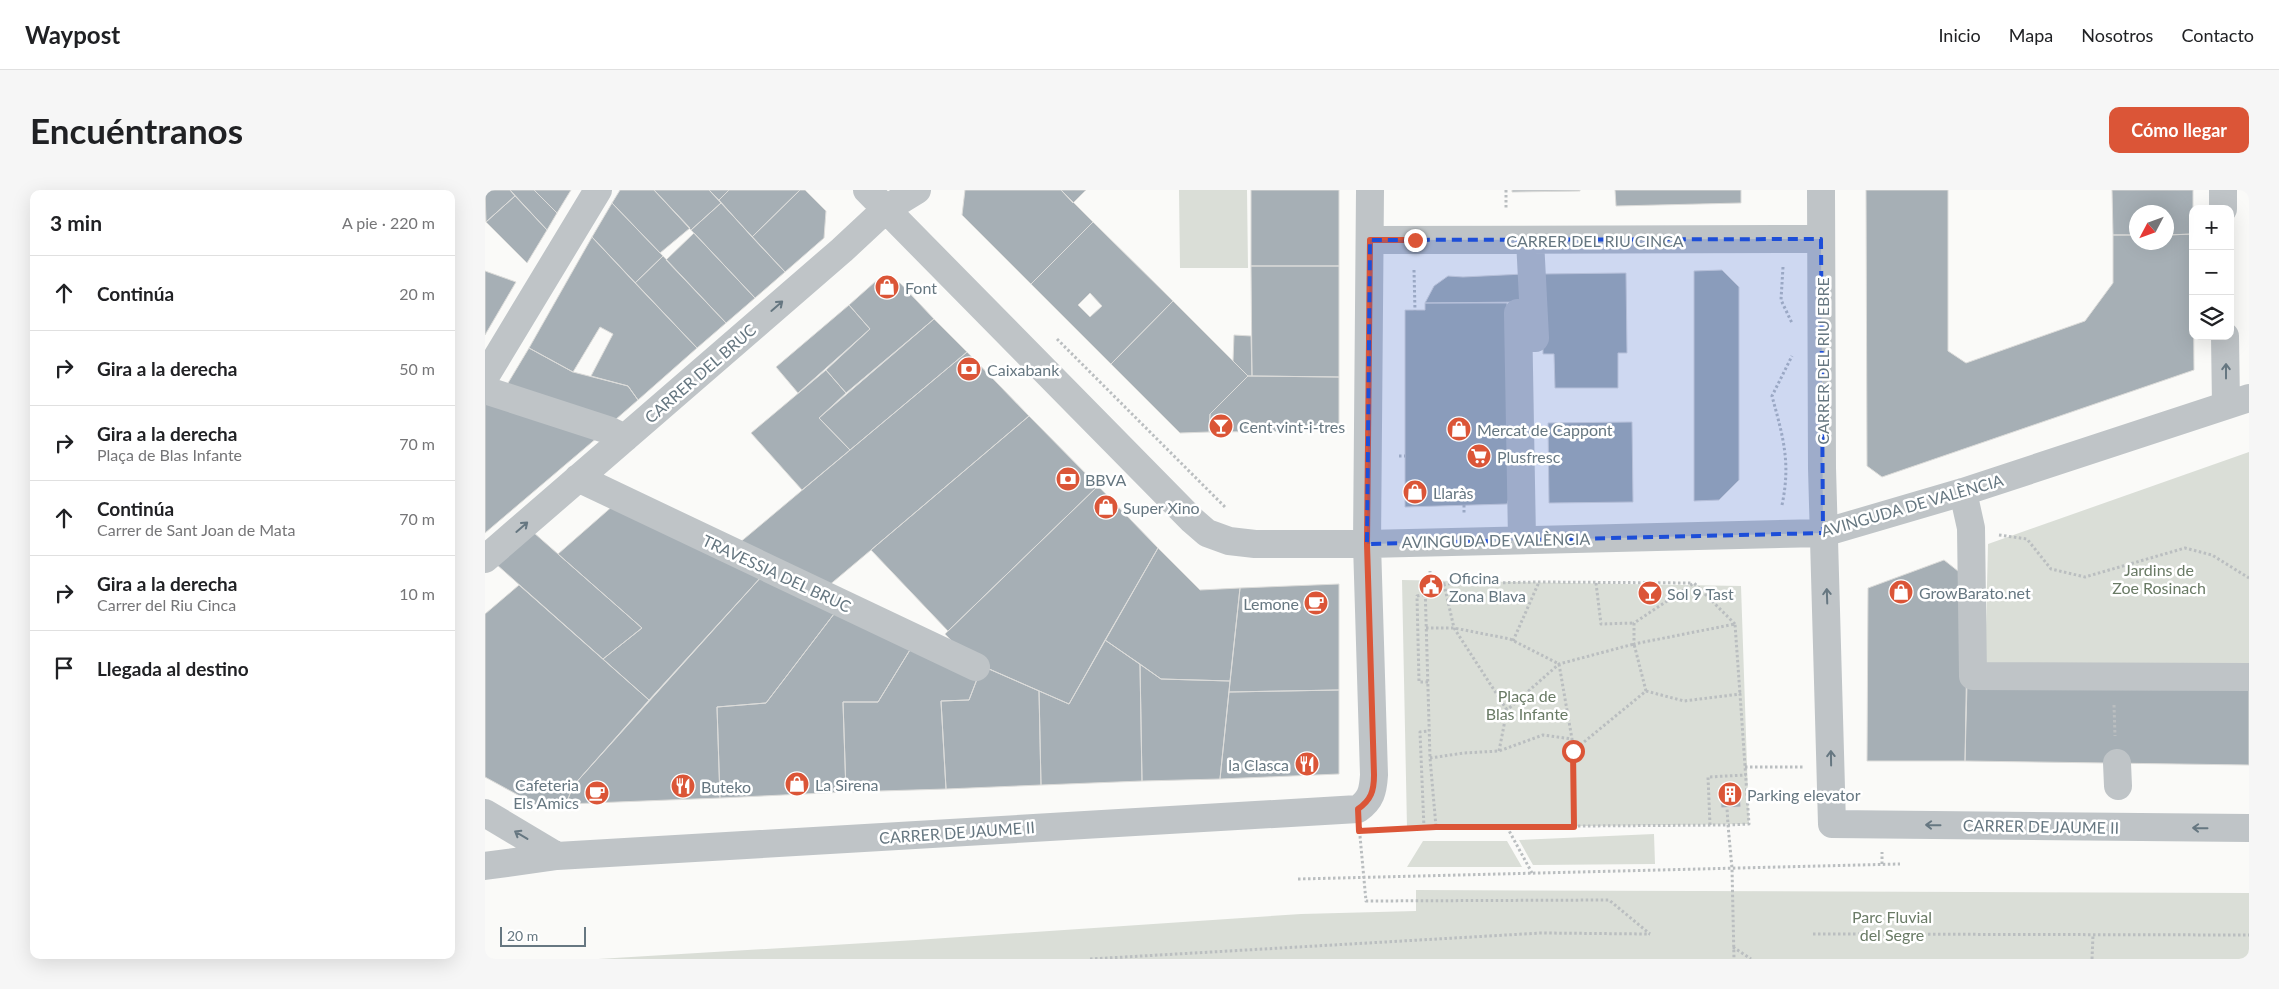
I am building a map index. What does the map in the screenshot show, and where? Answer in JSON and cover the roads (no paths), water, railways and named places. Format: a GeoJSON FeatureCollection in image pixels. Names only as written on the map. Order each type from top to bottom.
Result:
{"type":"FeatureCollection","features":[{"type":"Feature","properties":{"kind":"street"},"geometry":{"type":"LineString","coordinates":[[485,376],[598,190]]}},
{"type":"Feature","properties":{"kind":"street","name":"AVINGUDA DE VALÈNCIA"},"geometry":{"type":"LineString","coordinates":[[867,190],[1186,515],[1207,532],[1229,541],[1255,544],[1367,544],[1823,533],[1963,492],[2237,402]]}},
{"type":"Feature","properties":{"kind":"street","name":"CARRER DEL BRUC"},"geometry":{"type":"LineString","coordinates":[[485,559],[886,210],[917,190]]}},
{"type":"Feature","properties":{"kind":"street"},"geometry":{"type":"LineString","coordinates":[[1367,544],[1370,190]]}},
{"type":"Feature","properties":{"kind":"street","name":"CARRER DEL RIU EBRE"},"geometry":{"type":"LineString","coordinates":[[1821,190],[1823,533]]}},
{"type":"Feature","properties":{"kind":"street"},"geometry":{"type":"LineString","coordinates":[[2223,190],[2223,205]]}},
{"type":"Feature","properties":{"kind":"street","name":"CARRER DEL RIU CINCA"},"geometry":{"type":"LineString","coordinates":[[1370,240],[1821,239]]}},
{"type":"Feature","properties":{"kind":"street"},"geometry":{"type":"LineString","coordinates":[[1530,240],[1537,379]]}},
{"type":"Feature","properties":{"kind":"street"},"geometry":{"type":"LineString","coordinates":[[1519,313],[1522,539]]}},
{"type":"Feature","properties":{"kind":"street"},"geometry":{"type":"LineString","coordinates":[[2226,340],[2237,402]]}},
{"type":"Feature","properties":{"kind":"street"},"geometry":{"type":"LineString","coordinates":[[485,390],[608,430],[625,438]]}},
{"type":"Feature","properties":{"kind":"street","name":"TRAVESSIA DEL BRUC"},"geometry":{"type":"LineString","coordinates":[[578,478],[976,668]]}},
{"type":"Feature","properties":{"kind":"street"},"geometry":{"type":"LineString","coordinates":[[1963,492],[1971,532],[1973,676],[2113,682],[2249,677]]}},
{"type":"Feature","properties":{"kind":"street","name":"CARRER DE JAUME II"},"geometry":{"type":"LineString","coordinates":[[1823,533],[1827,594],[1832,824],[2249,828]]}},
{"type":"Feature","properties":{"kind":"street","name":"CARRER DE JAUME II"},"geometry":{"type":"LineString","coordinates":[[485,866],[557,856],[1359,820],[1374,786],[1367,544]]}},
{"type":"Feature","properties":{"kind":"street"},"geometry":{"type":"LineString","coordinates":[[485,813],[557,856]]}},
{"type":"Feature","properties":{"kind":"place","name":"Font"},"geometry":{"type":"Point","coordinates":[887,287]}},
{"type":"Feature","properties":{"kind":"place","name":"Caixabank"},"geometry":{"type":"Point","coordinates":[969,369]}},
{"type":"Feature","properties":{"kind":"place","name":"Cent vint-i-tres"},"geometry":{"type":"Point","coordinates":[1221,426]}},
{"type":"Feature","properties":{"kind":"place","name":"Mercat de Cappont"},"geometry":{"type":"Point","coordinates":[1459,429]}},
{"type":"Feature","properties":{"kind":"place","name":"Plusfresc"},"geometry":{"type":"Point","coordinates":[1479,456]}},
{"type":"Feature","properties":{"kind":"place","name":"BBVA"},"geometry":{"type":"Point","coordinates":[1068,479]}},
{"type":"Feature","properties":{"kind":"place","name":"Llaràs"},"geometry":{"type":"Point","coordinates":[1415,492]}},
{"type":"Feature","properties":{"kind":"place","name":"Super Xino"},"geometry":{"type":"Point","coordinates":[1106,507]}},
{"type":"Feature","properties":{"kind":"place","name":"Oficina Zona Blava"},"geometry":{"type":"Point","coordinates":[1431,586]}},
{"type":"Feature","properties":{"kind":"place","name":"GrowBarato.net"},"geometry":{"type":"Point","coordinates":[1901,592]}},
{"type":"Feature","properties":{"kind":"place","name":"Sol 9 Tast"},"geometry":{"type":"Point","coordinates":[1650,593]}},
{"type":"Feature","properties":{"kind":"place","name":"Lemone"},"geometry":{"type":"Point","coordinates":[1316,603]}},
{"type":"Feature","properties":{"kind":"place","name":"la Clasca"},"geometry":{"type":"Point","coordinates":[1307,764]}},
{"type":"Feature","properties":{"kind":"place","name":"La Sirena"},"geometry":{"type":"Point","coordinates":[797,784]}},
{"type":"Feature","properties":{"kind":"place","name":"Buteko"},"geometry":{"type":"Point","coordinates":[683,786]}},
{"type":"Feature","properties":{"kind":"place","name":"Cafeteria Els Amics"},"geometry":{"type":"Point","coordinates":[597,793]}},
{"type":"Feature","properties":{"kind":"place","name":"Parking elevator"},"geometry":{"type":"Point","coordinates":[1730,794]}},
{"type":"Feature","properties":{"kind":"park label","name":"Jardins de Zoe Rosinach"},"geometry":{"type":"Point","coordinates":[2159,578]}},
{"type":"Feature","properties":{"kind":"park label","name":"Plaça de Blas Infante"},"geometry":{"type":"Point","coordinates":[1527,704]}},
{"type":"Feature","properties":{"kind":"park label","name":"Parc Fluvial del Segre"},"geometry":{"type":"Point","coordinates":[1892,925]}}]}
